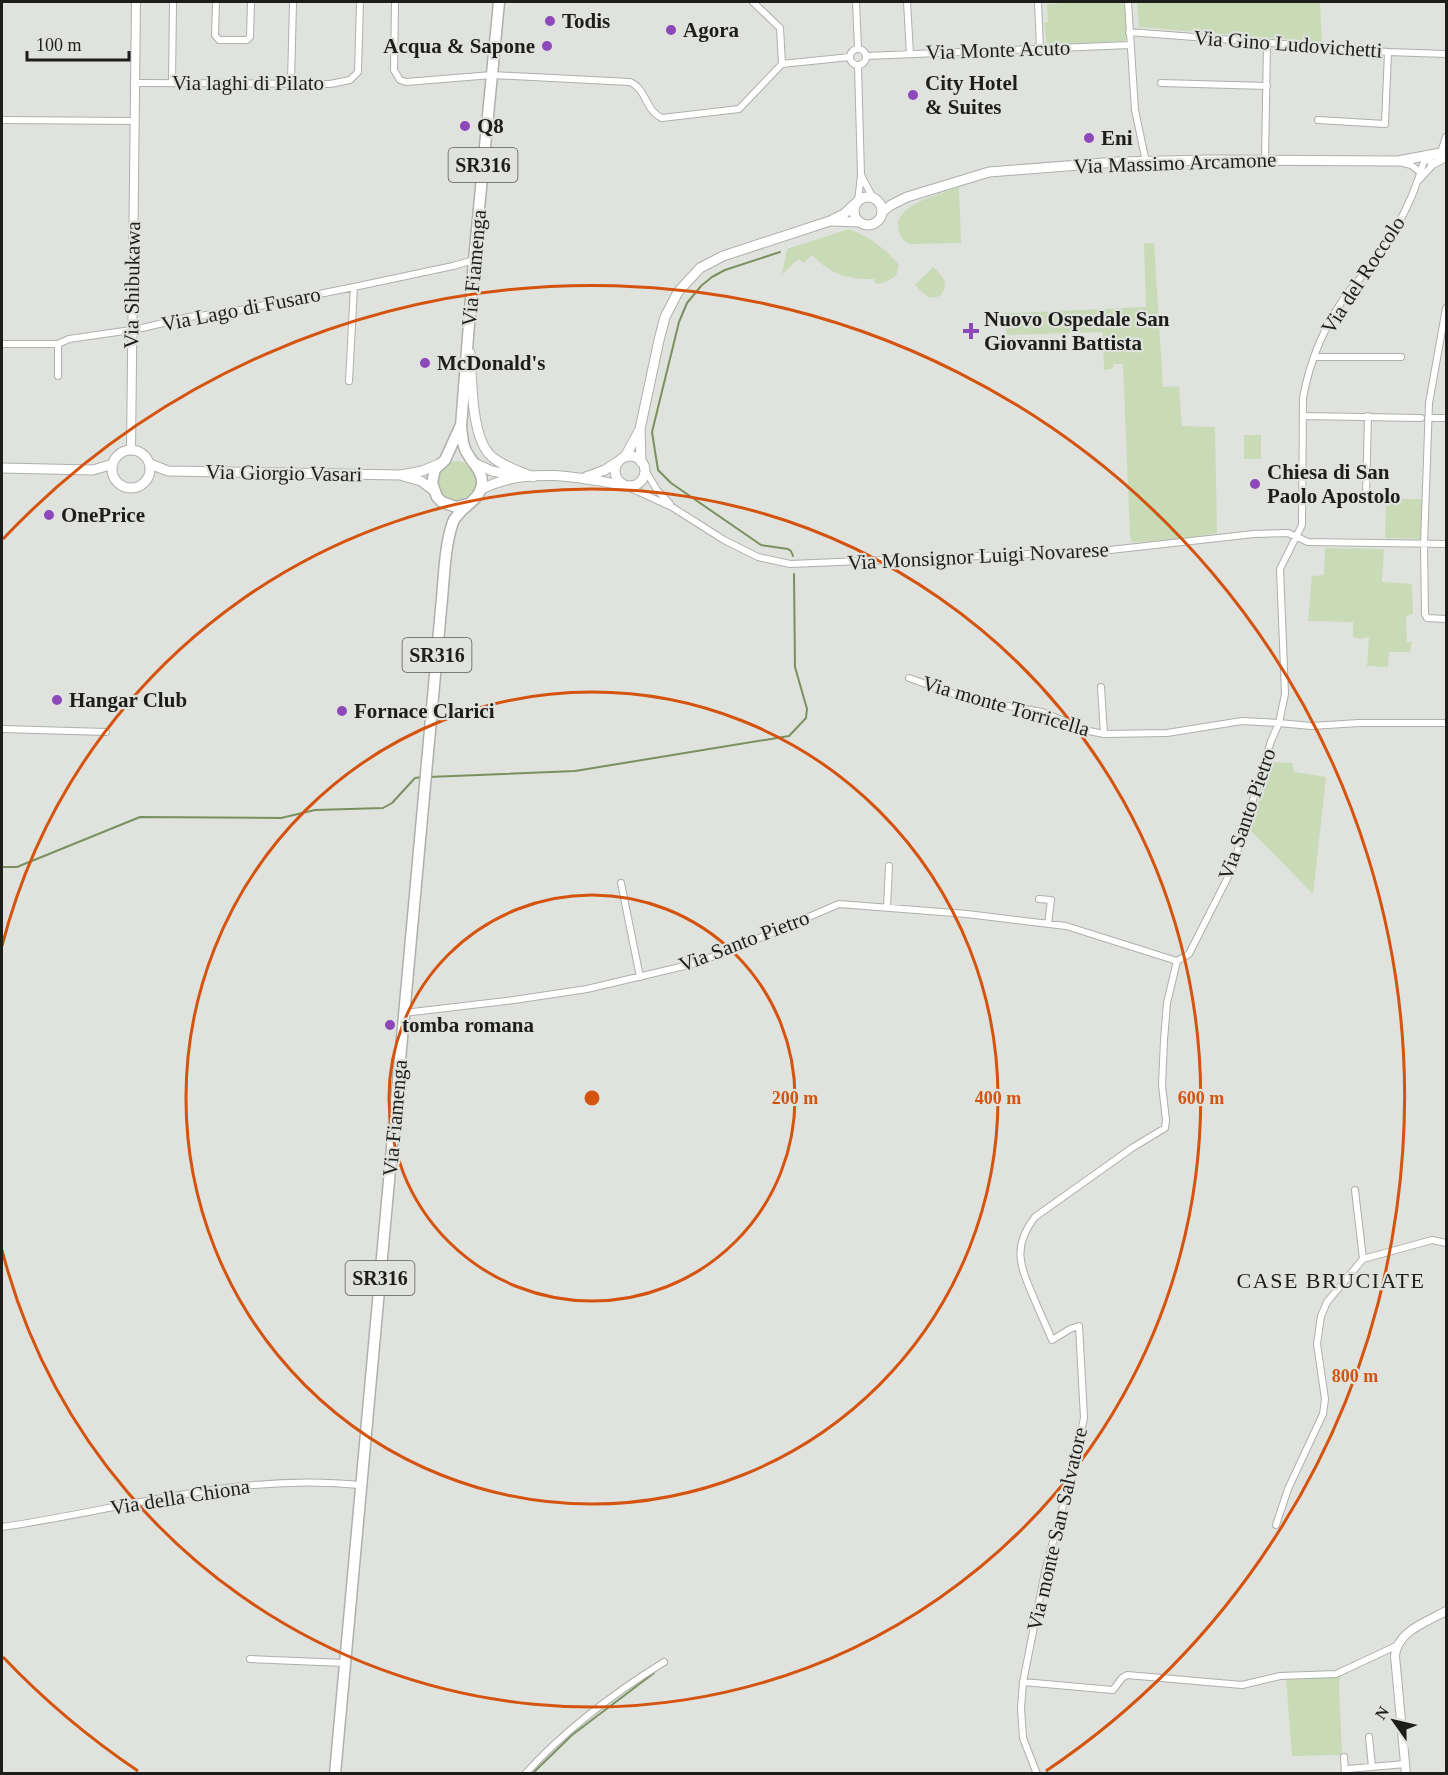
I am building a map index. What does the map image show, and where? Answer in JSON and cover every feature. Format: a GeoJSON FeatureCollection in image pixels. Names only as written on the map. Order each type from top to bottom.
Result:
{"type":"FeatureCollection","features":[{"type":"Feature","properties":{"kind":"main road","name":"Via Fiamenga"},"geometry":{"type":"LineString","coordinates":[[335,1773],[441,609],[454,521],[459,512],[480,490],[482,479],[465,449],[461,426],[474,260],[499,2]]}},
{"type":"Feature","properties":{"kind":"main road","name":"Via Massimo Arcamone"},"geometry":{"type":"LineString","coordinates":[[830,221],[872,224],[891,204],[989,172],[1146,162],[1398,161],[1445,154]]}},
{"type":"Feature","properties":{"kind":"main road","name":"Via Massimo Arcamone"},"geometry":{"type":"LineString","coordinates":[[643,466],[640,429],[659,340],[665,317],[678,292],[687,281],[700,268],[723,256],[830,221],[844,214],[865,197],[907,197]]}},
{"type":"Feature","properties":{"kind":"main road"},"geometry":{"type":"LineString","coordinates":[[873,198],[880,203],[882,212]]}},
{"type":"Feature","properties":{"kind":"main road"},"geometry":{"type":"LineString","coordinates":[[858,201],[854,209],[859,222]]}},
{"type":"Feature","properties":{"kind":"main road"},"geometry":{"type":"LineString","coordinates":[[469,329],[472,391],[483,445],[490,455],[500,462],[533,477]]}},
{"type":"Feature","properties":{"kind":"main road","name":"Via Fiamenga"},"geometry":{"type":"LineString","coordinates":[[450,538],[442,502],[433,490],[432,476],[461,426]]}},
{"type":"Feature","properties":{"kind":"main road","name":"Via Massimo Arcamone"},"geometry":{"type":"LineString","coordinates":[[622,459],[640,429]]}},
{"type":"Feature","properties":{"kind":"main road"},"geometry":{"type":"LineString","coordinates":[[131,450],[143,454],[150,464],[149,477],[140,486],[128,489],[116,482],[113,476],[113,464],[120,454],[131,450]]}},
{"type":"Feature","properties":{"kind":"main road"},"geometry":{"type":"LineString","coordinates":[[442,462],[458,457],[492,471],[518,477],[584,477],[626,486],[640,483],[643,466],[634,457],[622,459],[605,470],[584,477]]}},
{"type":"Feature","properties":{"kind":"main road"},"geometry":{"type":"LineString","coordinates":[[622,459],[615,474],[618,482],[626,486]]}},
{"type":"Feature","properties":{"kind":"main road","name":"Via Giorgio Vasari"},"geometry":{"type":"LineString","coordinates":[[149,477],[168,471],[401,475],[422,471],[442,462]]}},
{"type":"Feature","properties":{"kind":"main road"},"geometry":{"type":"LineString","coordinates":[[93,470],[113,464]]}},
{"type":"Feature","properties":{"kind":"main road","name":"Via Giorgio Vasari"},"geometry":{"type":"LineString","coordinates":[[150,464],[168,471]]}},
{"type":"Feature","properties":{"kind":"main road"},"geometry":{"type":"LineString","coordinates":[[2,468],[93,470],[113,476]]}},
{"type":"Feature","properties":{"kind":"main road","name":"Via Giorgio Vasari"},"geometry":{"type":"LineString","coordinates":[[401,475],[421,482],[433,490]]}},
{"type":"Feature","properties":{"kind":"main road"},"geometry":{"type":"LineString","coordinates":[[480,490],[494,483],[518,477]]}},
{"type":"Feature","properties":{"kind":"main road"},"geometry":{"type":"LineString","coordinates":[[442,502],[456,507],[471,502]]}},
{"type":"Feature","properties":{"kind":"street","name":"Via Shibukawa"},"geometry":{"type":"LineString","coordinates":[[131,450],[136,2]]}},
{"type":"Feature","properties":{"kind":"street"},"geometry":{"type":"LineString","coordinates":[[172,83],[173,2]]}},
{"type":"Feature","properties":{"kind":"street"},"geometry":{"type":"LineString","coordinates":[[216,2],[216,35],[219,40],[247,40],[250,37],[251,2]]}},
{"type":"Feature","properties":{"kind":"street"},"geometry":{"type":"LineString","coordinates":[[291,83],[293,2]]}},
{"type":"Feature","properties":{"kind":"street","name":"Via laghi di Pilato"},"geometry":{"type":"LineString","coordinates":[[135,83],[330,84],[350,80],[358,72],[360,2]]}},
{"type":"Feature","properties":{"kind":"street"},"geometry":{"type":"LineString","coordinates":[[395,2],[394,70],[400,80],[406,82],[492,75],[630,82],[642,89],[651,110],[662,118],[739,109],[782,64],[850,57]]}},
{"type":"Feature","properties":{"kind":"street"},"geometry":{"type":"LineString","coordinates":[[753,2],[780,28],[782,64]]}},
{"type":"Feature","properties":{"kind":"street"},"geometry":{"type":"LineString","coordinates":[[856,2],[858,49]]}},
{"type":"Feature","properties":{"kind":"street"},"geometry":{"type":"LineString","coordinates":[[907,2],[910,54]]}},
{"type":"Feature","properties":{"kind":"street"},"geometry":{"type":"LineString","coordinates":[[1038,2],[1040,48]]}},
{"type":"Feature","properties":{"kind":"street"},"geometry":{"type":"LineString","coordinates":[[1128,2],[1136,110],[1146,162]]}},
{"type":"Feature","properties":{"kind":"street","name":"Via Gino Ludovichetti"},"geometry":{"type":"LineString","coordinates":[[1129,32],[1388,52],[1446,54]]}},
{"type":"Feature","properties":{"kind":"street"},"geometry":{"type":"LineString","coordinates":[[1265,160],[1267,43]]}},
{"type":"Feature","properties":{"kind":"street","name":"Via Monte Acuto"},"geometry":{"type":"LineString","coordinates":[[866,56],[1130,45]]}},
{"type":"Feature","properties":{"kind":"street"},"geometry":{"type":"LineString","coordinates":[[858,49],[866,56],[864,63],[858,66],[851,62],[850,57],[851,52],[858,49]]}},
{"type":"Feature","properties":{"kind":"street"},"geometry":{"type":"LineString","coordinates":[[1318,120],[1385,124],[1388,52]]}},
{"type":"Feature","properties":{"kind":"street"},"geometry":{"type":"LineString","coordinates":[[858,66],[861,175],[858,201]]}},
{"type":"Feature","properties":{"kind":"street"},"geometry":{"type":"LineString","coordinates":[[1161,83],[1267,86]]}},
{"type":"Feature","properties":{"kind":"street"},"geometry":{"type":"LineString","coordinates":[[2,120],[135,121]]}},
{"type":"Feature","properties":{"kind":"street","name":"Via del Roccolo"},"geometry":{"type":"LineString","coordinates":[[1279,723],[1285,694],[1280,569],[1302,525],[1303,398],[1306,381],[1314,357],[1336,310],[1391,238],[1418,181],[1445,154],[1446,137]]}},
{"type":"Feature","properties":{"kind":"street"},"geometry":{"type":"LineString","coordinates":[[1427,157],[1431,166]]}},
{"type":"Feature","properties":{"kind":"street","name":"Via del Roccolo"},"geometry":{"type":"LineString","coordinates":[[1418,181],[1419,172],[1427,157]]}},
{"type":"Feature","properties":{"kind":"street"},"geometry":{"type":"LineString","coordinates":[[1398,161],[1411,165],[1419,172]]}},
{"type":"Feature","properties":{"kind":"street"},"geometry":{"type":"LineString","coordinates":[[861,175],[873,198]]}},
{"type":"Feature","properties":{"kind":"street","name":"Via Lago di Fusaro"},"geometry":{"type":"LineString","coordinates":[[2,344],[58,344],[69,339],[188,317],[225,313],[474,260]]}},
{"type":"Feature","properties":{"kind":"street","name":"Via Lago di Fusaro"},"geometry":{"type":"LineString","coordinates":[[350,381],[354,287]]}},
{"type":"Feature","properties":{"kind":"street"},"geometry":{"type":"LineString","coordinates":[[1446,308],[1424,418],[1425,614],[1431,619],[1446,619]]}},
{"type":"Feature","properties":{"kind":"street"},"geometry":{"type":"LineString","coordinates":[[58,344],[58,376]]}},
{"type":"Feature","properties":{"kind":"street"},"geometry":{"type":"LineString","coordinates":[[1314,357],[1401,357]]}},
{"type":"Feature","properties":{"kind":"street"},"geometry":{"type":"LineString","coordinates":[[1303,416],[1446,418]]}},
{"type":"Feature","properties":{"kind":"street"},"geometry":{"type":"LineString","coordinates":[[1368,416],[1366,495],[1372,500],[1395,501]]}},
{"type":"Feature","properties":{"kind":"street","name":"Via Monsignor Luigi Novarese"},"geometry":{"type":"LineString","coordinates":[[643,466],[657,490],[672,507]]}},
{"type":"Feature","properties":{"kind":"street","name":"Via Monsignor Luigi Novarese"},"geometry":{"type":"LineString","coordinates":[[626,486],[672,507],[724,540],[758,557],[790,564],[1101,551],[1254,534],[1288,533],[1308,542],[1446,544]]}},
{"type":"Feature","properties":{"kind":"street","name":"Via monte Torricella"},"geometry":{"type":"LineString","coordinates":[[909,678],[968,699],[1042,712],[1089,731],[1104,734],[1167,733],[1242,721],[1279,723]]}},
{"type":"Feature","properties":{"kind":"street","name":"Via monte Torricella"},"geometry":{"type":"LineString","coordinates":[[1101,687],[1104,734]]}},
{"type":"Feature","properties":{"kind":"street","name":"Via Santo Pietro"},"geometry":{"type":"LineString","coordinates":[[404,1013],[556,994],[693,964],[839,904],[967,914],[1066,926],[1177,961],[1189,954],[1232,869],[1271,741],[1279,723],[1311,726],[1359,723],[1446,723]]}},
{"type":"Feature","properties":{"kind":"street"},"geometry":{"type":"LineString","coordinates":[[2,729],[106,732]]}},
{"type":"Feature","properties":{"kind":"street"},"geometry":{"type":"LineString","coordinates":[[886,907],[889,866]]}},
{"type":"Feature","properties":{"kind":"street"},"geometry":{"type":"LineString","coordinates":[[621,883],[640,977]]}},
{"type":"Feature","properties":{"kind":"street"},"geometry":{"type":"LineString","coordinates":[[1038,899],[1051,900],[1048,924]]}},
{"type":"Feature","properties":{"kind":"street","name":"Via monte San Salvatore"},"geometry":{"type":"LineString","coordinates":[[1023,1682],[1046,1567],[1071,1477],[1084,1418],[1079,1326],[1052,1340],[1021,1268],[1020,1248],[1026,1229],[1035,1217],[1132,1148],[1165,1128],[1162,1084],[1164,1040],[1167,1002],[1177,961]]}},
{"type":"Feature","properties":{"kind":"street"},"geometry":{"type":"LineString","coordinates":[[1355,1190],[1363,1259]]}},
{"type":"Feature","properties":{"kind":"street"},"geometry":{"type":"LineString","coordinates":[[1276,1525],[1288,1489],[1323,1414],[1325,1399],[1317,1344],[1321,1316],[1327,1302],[1363,1259],[1432,1240],[1446,1243]]}},
{"type":"Feature","properties":{"kind":"street","name":"Via della Chiona"},"geometry":{"type":"LineString","coordinates":[[2,1527],[227,1487],[295,1483],[360,1485]]}},
{"type":"Feature","properties":{"kind":"street"},"geometry":{"type":"LineString","coordinates":[[1406,1773],[1396,1646],[1403,1636],[1446,1611]]}},
{"type":"Feature","properties":{"kind":"street"},"geometry":{"type":"LineString","coordinates":[[1037,1773],[1023,1738],[1021,1708],[1023,1682],[1113,1690],[1127,1675],[1242,1685],[1280,1676],[1336,1674],[1396,1646]]}},
{"type":"Feature","properties":{"kind":"street"},"geometry":{"type":"LineString","coordinates":[[250,1659],[344,1663]]}},
{"type":"Feature","properties":{"kind":"street"},"geometry":{"type":"LineString","coordinates":[[525,1773],[568,1731],[664,1662]]}},
{"type":"Feature","properties":{"kind":"street"},"geometry":{"type":"LineString","coordinates":[[1369,1737],[1372,1767]]}},
{"type":"Feature","properties":{"kind":"street"},"geometry":{"type":"LineString","coordinates":[[1344,1757],[1347,1771],[1405,1764]]}},
{"type":"Feature","properties":{"kind":"green space"},"geometry":{"type":"Polygon","coordinates":[[[1125,2],[1127,38],[1125,41],[1047,45],[1044,23],[1048,22],[1047,4],[1125,2]]]}},
{"type":"Feature","properties":{"kind":"green space"},"geometry":{"type":"Polygon","coordinates":[[[1137,2],[1320,2],[1322,42],[1139,27],[1137,2]]]}},
{"type":"Feature","properties":{"kind":"green space"},"geometry":{"type":"Polygon","coordinates":[[[959,187],[961,243],[910,244],[903,240],[898,221],[909,208],[925,199],[959,187]]]}},
{"type":"Feature","properties":{"kind":"green space"},"geometry":{"type":"Polygon","coordinates":[[[849,229],[863,235],[888,253],[899,265],[896,276],[886,282],[876,284],[874,279],[848,277],[826,267],[812,255],[803,263],[799,259],[782,274],[787,249],[849,229]]]}},
{"type":"Feature","properties":{"kind":"green space"},"geometry":{"type":"Polygon","coordinates":[[[1144,243],[1154,243],[1163,387],[1179,386],[1182,426],[1215,427],[1217,533],[1171,541],[1132,542],[1123,364],[1114,364],[1112,369],[1104,370],[1103,332],[1007,335],[1005,325],[1001,321],[998,324],[986,322],[993,314],[1146,307],[1144,243]]]}},
{"type":"Feature","properties":{"kind":"green space"},"geometry":{"type":"Polygon","coordinates":[[[933,267],[942,277],[945,287],[941,295],[933,298],[927,296],[915,285],[933,267]]]}},
{"type":"Feature","properties":{"kind":"green space"},"geometry":{"type":"Polygon","coordinates":[[[1244,435],[1261,435],[1261,459],[1244,459],[1244,435]]]}},
{"type":"Feature","properties":{"kind":"green space"},"geometry":{"type":"Polygon","coordinates":[[[457,461],[465,462],[471,467],[476,473],[476,489],[471,495],[465,500],[457,501],[449,500],[443,495],[438,489],[437,481],[438,473],[443,467],[449,462],[457,461]]]}},
{"type":"Feature","properties":{"kind":"green space"},"geometry":{"type":"Polygon","coordinates":[[[1397,499],[1423,499],[1422,539],[1385,538],[1386,501],[1396,502],[1397,499]]]}},
{"type":"Feature","properties":{"kind":"green space"},"geometry":{"type":"Polygon","coordinates":[[[1325,548],[1384,549],[1382,582],[1412,584],[1413,614],[1406,616],[1407,642],[1412,642],[1410,652],[1389,652],[1388,667],[1367,666],[1369,637],[1361,639],[1353,637],[1353,622],[1308,621],[1312,576],[1324,575],[1325,548]]]}},
{"type":"Feature","properties":{"kind":"green space"},"geometry":{"type":"Polygon","coordinates":[[[1271,762],[1292,763],[1294,772],[1326,777],[1313,894],[1250,830],[1271,762]]]}},
{"type":"Feature","properties":{"kind":"green space"},"geometry":{"type":"Polygon","coordinates":[[[1342,1673],[1339,1684],[1342,1755],[1292,1756],[1286,1678],[1342,1673]]]}},
{"type":"Feature","properties":{"kind":"waterway"},"geometry":{"type":"LineString","coordinates":[[780,252],[725,270],[712,277],[687,303],[679,322],[652,432],[658,470],[671,483],[761,545],[788,549],[793,556]]}},
{"type":"Feature","properties":{"kind":"waterway"},"geometry":{"type":"LineString","coordinates":[[428,777],[575,771],[789,736],[806,718],[807,709],[795,667],[794,574]]}},
{"type":"Feature","properties":{"kind":"waterway"},"geometry":{"type":"LineString","coordinates":[[2,867],[17,867],[140,817],[281,818],[315,810],[383,808],[392,803],[415,778],[422,777]]}},
{"type":"Feature","properties":{"kind":"waterway"},"geometry":{"type":"LineString","coordinates":[[532,1774],[572,1735],[654,1673]]}},
{"type":"Feature","properties":{"kind":"place","name":"Todis"},"geometry":{"type":"Point","coordinates":[550,21]}},
{"type":"Feature","properties":{"kind":"place","name":"Agora"},"geometry":{"type":"Point","coordinates":[671,30]}},
{"type":"Feature","properties":{"kind":"place","name":"Acqua & Sapone"},"geometry":{"type":"Point","coordinates":[547,46]}},
{"type":"Feature","properties":{"kind":"place","name":"City Hotel & Suites"},"geometry":{"type":"Point","coordinates":[913,95]}},
{"type":"Feature","properties":{"kind":"place","name":"Q8"},"geometry":{"type":"Point","coordinates":[465,126]}},
{"type":"Feature","properties":{"kind":"place","name":"Eni"},"geometry":{"type":"Point","coordinates":[1089,138]}},
{"type":"Feature","properties":{"kind":"place","name":"Nuovo Ospedale San Giovanni Battista"},"geometry":{"type":"Point","coordinates":[971,331]}},
{"type":"Feature","properties":{"kind":"place","name":"McDonald's"},"geometry":{"type":"Point","coordinates":[425,363]}},
{"type":"Feature","properties":{"kind":"place","name":"Chiesa di San Paolo Apostolo"},"geometry":{"type":"Point","coordinates":[1255,484]}},
{"type":"Feature","properties":{"kind":"place","name":"OnePrice"},"geometry":{"type":"Point","coordinates":[49,515]}},
{"type":"Feature","properties":{"kind":"place","name":"Hangar Club"},"geometry":{"type":"Point","coordinates":[57,700]}},
{"type":"Feature","properties":{"kind":"place","name":"Fornace Clarici"},"geometry":{"type":"Point","coordinates":[342,711]}},
{"type":"Feature","properties":{"kind":"place","name":"tomba romana"},"geometry":{"type":"Point","coordinates":[390,1025]}},
{"type":"Feature","properties":{"kind":"district","name":"CASE BRUCIATE"},"geometry":{"type":"Point","coordinates":[1331,1280]}}]}
